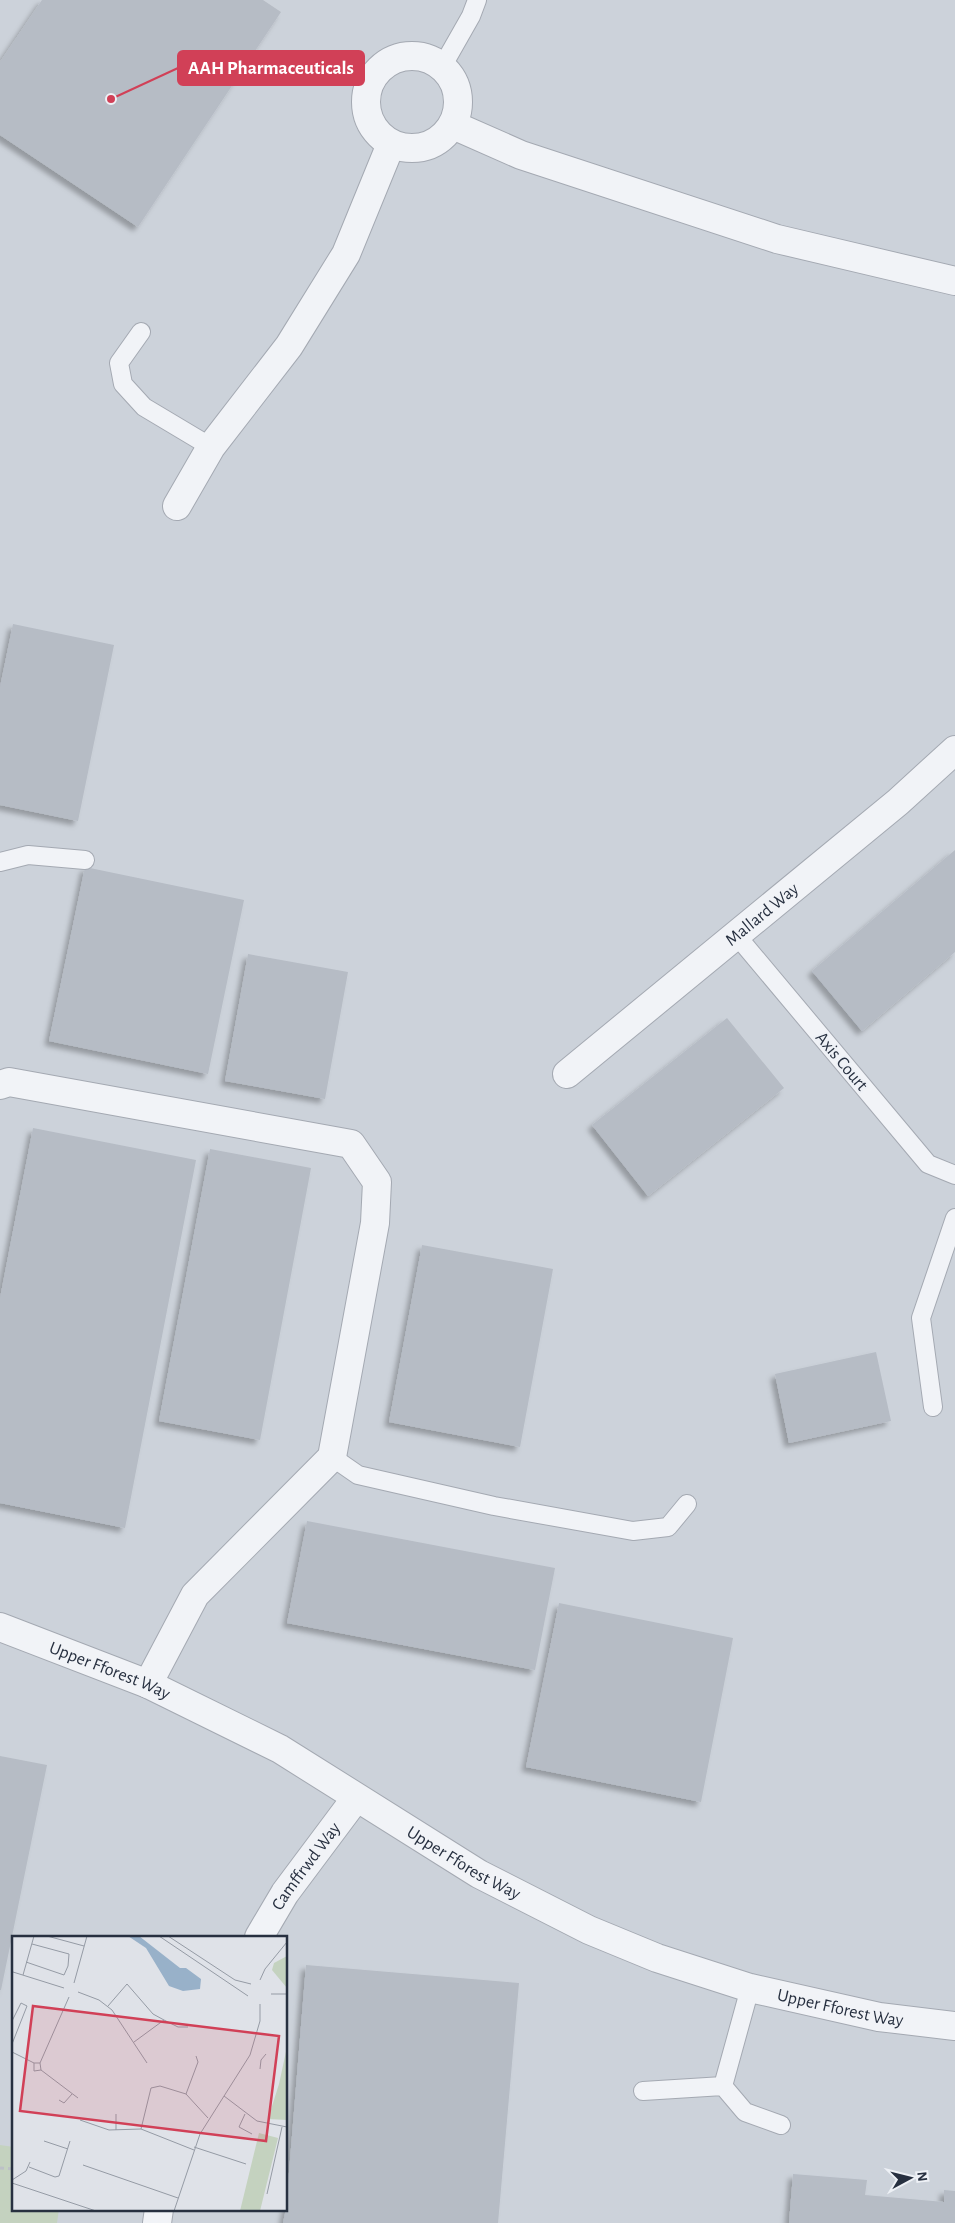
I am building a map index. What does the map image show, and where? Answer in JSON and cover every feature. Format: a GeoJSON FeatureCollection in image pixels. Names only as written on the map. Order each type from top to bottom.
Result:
{"type":"FeatureCollection","features":[{"type":"Feature","properties":{"kind":"street"},"geometry":{"type":"LineString","coordinates":[[413,56],[428,59],[442,67],[452,79],[458,94],[458,110],[453,125],[442,138],[426,147],[409,149],[391,144],[379,135],[369,122],[365,107],[367,91],[373,77],[383,65],[397,58],[413,56]]}},
{"type":"Feature","properties":{"kind":"street"},"geometry":{"type":"LineString","coordinates":[[453,125],[521,155],[777,239],[955,281]]}},
{"type":"Feature","properties":{"kind":"street"},"geometry":{"type":"LineString","coordinates":[[177,506],[211,447],[290,346],[346,254],[391,144]]}},
{"type":"Feature","properties":{"kind":"street","name":"Mallard Way"},"geometry":{"type":"LineString","coordinates":[[568,1074],[898,802],[955,750]]}},
{"type":"Feature","properties":{"kind":"street"},"geometry":{"type":"LineString","coordinates":[[0,1085],[9,1082],[351,1144],[376,1182],[375,1223],[332,1457],[195,1595],[148,1684]]}},
{"type":"Feature","properties":{"kind":"street","name":"Upper Fforest Way"},"geometry":{"type":"LineString","coordinates":[[0,1627],[148,1684],[280,1749],[479,1874],[589,1930],[657,1958],[750,1988],[879,2017],[955,2026]]}},
{"type":"Feature","properties":{"kind":"street","name":"Camffrwd Way"},"geometry":{"type":"LineString","coordinates":[[260,1936],[285,1893],[356,1798]]}},
{"type":"Feature","properties":{"kind":"street"},"geometry":{"type":"LineString","coordinates":[[157,2223],[159,2210]]}},
{"type":"Feature","properties":{"kind":"lane"},"geometry":{"type":"LineString","coordinates":[[442,67],[471,16],[477,0]]}},
{"type":"Feature","properties":{"kind":"lane"},"geometry":{"type":"LineString","coordinates":[[141,332],[119,363],[123,384],[144,407],[211,447]]}},
{"type":"Feature","properties":{"kind":"lane"},"geometry":{"type":"LineString","coordinates":[[0,862],[28,855],[85,860]]}},
{"type":"Feature","properties":{"kind":"lane","name":"Axis Court"},"geometry":{"type":"LineString","coordinates":[[736,936],[928,1164],[955,1175]]}},
{"type":"Feature","properties":{"kind":"lane"},"geometry":{"type":"LineString","coordinates":[[933,1407],[921,1318],[955,1218]]}},
{"type":"Feature","properties":{"kind":"lane"},"geometry":{"type":"LineString","coordinates":[[332,1457],[358,1475],[494,1506],[632,1531],[668,1527],[687,1504]]}},
{"type":"Feature","properties":{"kind":"lane"},"geometry":{"type":"LineString","coordinates":[[723,2086],[750,1988]]}},
{"type":"Feature","properties":{"kind":"lane"},"geometry":{"type":"LineString","coordinates":[[643,2091],[723,2086]]}},
{"type":"Feature","properties":{"kind":"lane"},"geometry":{"type":"LineString","coordinates":[[723,2086],[745,2112],[781,2125]]}},
{"type":"Feature","properties":{"kind":"shaded area"},"geometry":{"type":"Polygon","coordinates":[[[0,0],[955,0],[955,2223],[0,2223],[0,0]]]}},
{"type":"Feature","properties":{"kind":"green space"},"geometry":{"type":"Polygon","coordinates":[[[0,2145],[12,2147],[12,2210],[59,2210],[57,2223],[0,2223],[0,2145]]]}},
{"type":"Feature","properties":{"kind":"building"},"geometry":{"type":"Polygon","coordinates":[[[42,0],[263,0],[281,12],[138,227],[0,135],[0,62],[42,0]]]}},
{"type":"Feature","properties":{"kind":"building"},"geometry":{"type":"Polygon","coordinates":[[[13,624],[114,645],[78,821],[0,805],[0,687],[13,624]]]}},
{"type":"Feature","properties":{"kind":"building"},"geometry":{"type":"Polygon","coordinates":[[[955,850],[955,952],[862,1031],[812,971],[955,850]]]}},
{"type":"Feature","properties":{"kind":"building"},"geometry":{"type":"Polygon","coordinates":[[[85,867],[244,900],[208,1074],[49,1041],[85,867]]]}},
{"type":"Feature","properties":{"kind":"building"},"geometry":{"type":"Polygon","coordinates":[[[248,954],[348,972],[325,1099],[225,1081],[248,954]]]}},
{"type":"Feature","properties":{"kind":"building"},"geometry":{"type":"Polygon","coordinates":[[[727,1018],[784,1088],[648,1196],[592,1125],[727,1018]]]}},
{"type":"Feature","properties":{"kind":"building"},"geometry":{"type":"Polygon","coordinates":[[[33,1128],[196,1160],[125,1528],[0,1503],[0,1298],[33,1128]]]}},
{"type":"Feature","properties":{"kind":"building"},"geometry":{"type":"Polygon","coordinates":[[[210,1149],[311,1168],[260,1440],[159,1421],[210,1149]]]}},
{"type":"Feature","properties":{"kind":"building"},"geometry":{"type":"Polygon","coordinates":[[[422,1245],[553,1269],[520,1447],[389,1422],[422,1245]]]}},
{"type":"Feature","properties":{"kind":"building"},"geometry":{"type":"Polygon","coordinates":[[[876,1352],[891,1421],[789,1443],[775,1374],[876,1352]]]}},
{"type":"Feature","properties":{"kind":"building"},"geometry":{"type":"Polygon","coordinates":[[[307,1521],[555,1568],[535,1670],[287,1623],[307,1521]]]}},
{"type":"Feature","properties":{"kind":"building"},"geometry":{"type":"Polygon","coordinates":[[[559,1603],[733,1638],[701,1802],[526,1767],[559,1603]]]}},
{"type":"Feature","properties":{"kind":"building"},"geometry":{"type":"Polygon","coordinates":[[[0,1756],[47,1765],[0,1990],[0,1756]]]}},
{"type":"Feature","properties":{"kind":"building"},"geometry":{"type":"Polygon","coordinates":[[[306,1965],[519,1983],[498,2223],[283,2223],[286,2210],[288,2210],[288,2185],[306,1965]]]}},
{"type":"Feature","properties":{"kind":"building"},"geometry":{"type":"Polygon","coordinates":[[[793,2174],[867,2180],[865,2195],[944,2202],[944,2190],[955,2191],[955,2223],[789,2223],[793,2174]]]}},
{"type":"Feature","properties":{"kind":"place","name":"AAH Pharmaceuticals"},"geometry":{"type":"Point","coordinates":[111,99]}}]}
